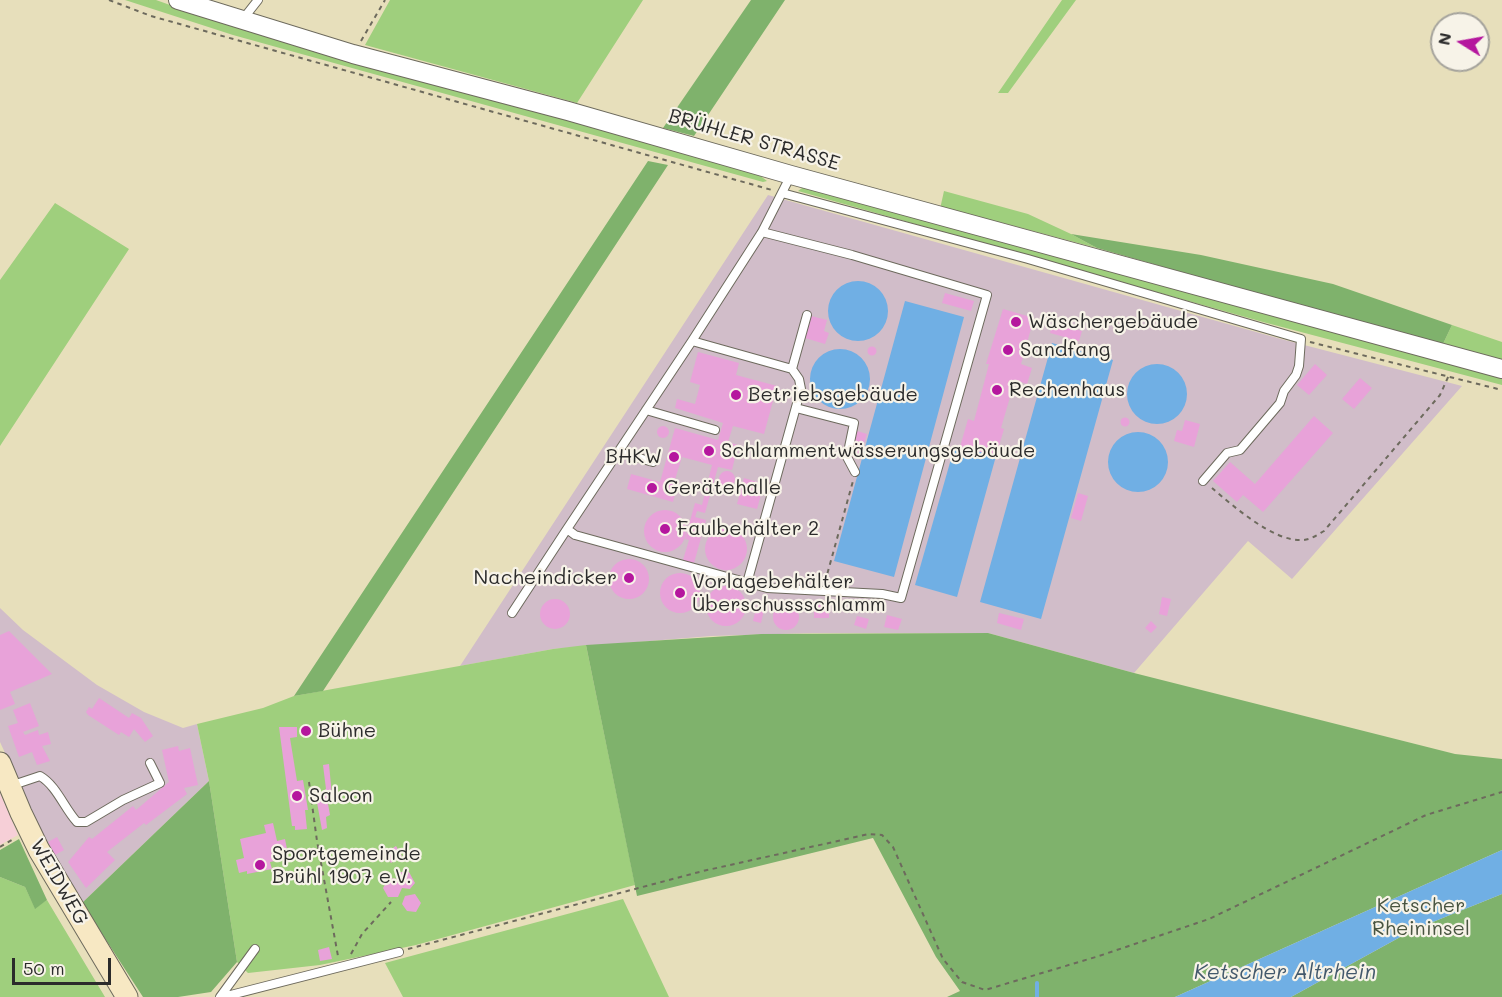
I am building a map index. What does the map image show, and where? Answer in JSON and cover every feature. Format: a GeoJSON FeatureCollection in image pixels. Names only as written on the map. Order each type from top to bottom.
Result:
{"type":"FeatureCollection","features":[{"type":"Feature","properties":{"kind":"main road","name":"WEIDWEG"},"geometry":{"type":"LineString","coordinates":[[0,763],[39,850],[127,997]]}},
{"type":"Feature","properties":{"kind":"street","name":"BRÜHLER STRASSE"},"geometry":{"type":"LineString","coordinates":[[178,0],[353,54],[579,114],[791,175],[1502,369]]}},
{"type":"Feature","properties":{"kind":"lane"},"geometry":{"type":"LineString","coordinates":[[237,19],[258,0]]}},
{"type":"Feature","properties":{"kind":"lane"},"geometry":{"type":"LineString","coordinates":[[512,613],[762,232],[791,175]]}},
{"type":"Feature","properties":{"kind":"lane"},"geometry":{"type":"LineString","coordinates":[[783,193],[1028,259],[1301,339],[1299,366],[1296,375],[1284,391],[1280,403],[1240,450],[1227,453],[1203,481]]}},
{"type":"Feature","properties":{"kind":"lane"},"geometry":{"type":"LineString","coordinates":[[567,529],[576,535],[767,588],[882,594],[901,598],[987,294],[762,232]]}},
{"type":"Feature","properties":{"kind":"lane"},"geometry":{"type":"LineString","coordinates":[[792,369],[807,315]]}},
{"type":"Feature","properties":{"kind":"lane"},"geometry":{"type":"LineString","coordinates":[[692,341],[792,369],[799,379],[801,389],[747,583]]}},
{"type":"Feature","properties":{"kind":"lane"},"geometry":{"type":"LineString","coordinates":[[796,408],[854,423],[847,457],[855,472]]}},
{"type":"Feature","properties":{"kind":"lane"},"geometry":{"type":"LineString","coordinates":[[646,410],[714,429]]}},
{"type":"Feature","properties":{"kind":"lane"},"geometry":{"type":"LineString","coordinates":[[618,452],[653,462]]}},
{"type":"Feature","properties":{"kind":"lane"},"geometry":{"type":"LineString","coordinates":[[11,789],[19,783],[40,776],[50,781],[77,822],[86,822],[123,800],[160,783],[150,764]]}},
{"type":"Feature","properties":{"kind":"lane"},"geometry":{"type":"LineString","coordinates":[[222,997],[255,949]]}},
{"type":"Feature","properties":{"kind":"lane"},"geometry":{"type":"LineString","coordinates":[[222,997],[399,952]]}},
{"type":"Feature","properties":{"kind":"path"},"geometry":{"type":"LineString","coordinates":[[109,0],[151,16],[783,193]]}},
{"type":"Feature","properties":{"kind":"path"},"geometry":{"type":"LineString","coordinates":[[353,54],[385,0]]}},
{"type":"Feature","properties":{"kind":"path"},"geometry":{"type":"LineString","coordinates":[[1301,339],[1502,390]]}},
{"type":"Feature","properties":{"kind":"path"},"geometry":{"type":"LineString","coordinates":[[1203,481],[1232,506],[1274,533],[1290,540],[1304,541],[1314,537],[1324,531],[1440,395],[1449,375]]}},
{"type":"Feature","properties":{"kind":"path"},"geometry":{"type":"LineString","coordinates":[[823,591],[855,472]]}},
{"type":"Feature","properties":{"kind":"path"},"geometry":{"type":"LineString","coordinates":[[309,782],[317,841],[340,968]]}},
{"type":"Feature","properties":{"kind":"path"},"geometry":{"type":"LineString","coordinates":[[399,952],[703,871],[869,834],[882,835],[893,847],[943,959],[962,982],[985,990],[1099,956],[1209,919],[1426,815],[1502,792]]}},
{"type":"Feature","properties":{"kind":"path"},"geometry":{"type":"LineString","coordinates":[[0,847],[20,835]]}},
{"type":"Feature","properties":{"kind":"path"},"geometry":{"type":"LineString","coordinates":[[350,955],[362,934],[391,902]]}},
{"type":"Feature","properties":{"kind":"shaded area"},"geometry":{"type":"Polygon","coordinates":[[[768,195],[1281,339],[1462,386],[1292,579],[1248,541],[1134,673],[988,633],[813,633],[711,636],[553,649],[460,666],[768,195]]]}},
{"type":"Feature","properties":{"kind":"shaded area"},"geometry":{"type":"Polygon","coordinates":[[[0,608],[23,630],[97,685],[144,712],[183,728],[197,724],[209,781],[82,903],[46,842],[0,742],[0,608]]]}},
{"type":"Feature","properties":{"kind":"shaded area"},"geometry":{"type":"Polygon","coordinates":[[[0,793],[18,835],[0,845],[0,793]]]}},
{"type":"Feature","properties":{"kind":"green space"},"geometry":{"type":"Polygon","coordinates":[[[125,0],[156,0],[198,15],[758,174],[767,181],[763,182],[233,35],[125,0]]]}},
{"type":"Feature","properties":{"kind":"green space"},"geometry":{"type":"Polygon","coordinates":[[[390,0],[643,0],[577,103],[365,45],[390,0]]]}},
{"type":"Feature","properties":{"kind":"green space"},"geometry":{"type":"Polygon","coordinates":[[[751,0],[785,0],[694,136],[663,128],[751,0]]]}},
{"type":"Feature","properties":{"kind":"green space"},"geometry":{"type":"Polygon","coordinates":[[[1062,0],[1076,0],[1008,93],[998,93],[1062,0]]]}},
{"type":"Feature","properties":{"kind":"green space"},"geometry":{"type":"Polygon","coordinates":[[[648,161],[668,165],[323,691],[294,696],[648,161]]]}},
{"type":"Feature","properties":{"kind":"green space"},"geometry":{"type":"Polygon","coordinates":[[[802,188],[810,188],[1502,375],[1502,385],[1263,322],[798,191],[802,188]]]}},
{"type":"Feature","properties":{"kind":"green space"},"geometry":{"type":"Polygon","coordinates":[[[944,191],[1028,214],[1097,248],[940,209],[944,191]]]}},
{"type":"Feature","properties":{"kind":"green space"},"geometry":{"type":"Polygon","coordinates":[[[55,203],[129,249],[0,446],[0,280],[55,203]]]}},
{"type":"Feature","properties":{"kind":"green space"},"geometry":{"type":"Polygon","coordinates":[[[1071,234],[1201,255],[1333,284],[1452,325],[1442,346],[1097,248],[1071,234]]]}},
{"type":"Feature","properties":{"kind":"green space"},"geometry":{"type":"Polygon","coordinates":[[[1452,325],[1502,342],[1502,362],[1442,346],[1452,325]]]}},
{"type":"Feature","properties":{"kind":"green space"},"geometry":{"type":"Polygon","coordinates":[[[988,633],[1134,673],[1455,754],[1502,759],[1502,850],[1175,997],[947,997],[960,991],[936,957],[873,838],[637,896],[586,645],[761,634],[988,633]]]}},
{"type":"Feature","properties":{"kind":"green space"},"geometry":{"type":"Polygon","coordinates":[[[586,645],[635,885],[416,945],[320,965],[248,973],[237,962],[209,781],[197,724],[263,708],[294,696],[586,645]]]}},
{"type":"Feature","properties":{"kind":"green space"},"geometry":{"type":"Polygon","coordinates":[[[209,781],[237,962],[211,992],[178,997],[143,997],[82,903],[209,781]]]}},
{"type":"Feature","properties":{"kind":"green space"},"geometry":{"type":"Polygon","coordinates":[[[19,839],[47,900],[35,909],[25,887],[0,877],[0,850],[19,839]]]}},
{"type":"Feature","properties":{"kind":"green space"},"geometry":{"type":"Polygon","coordinates":[[[0,877],[25,887],[35,908],[47,900],[105,997],[0,997],[0,877]]]}},
{"type":"Feature","properties":{"kind":"green space"},"geometry":{"type":"Polygon","coordinates":[[[1502,894],[1502,997],[1291,997],[1413,930],[1502,894]]]}},
{"type":"Feature","properties":{"kind":"green space"},"geometry":{"type":"Polygon","coordinates":[[[623,899],[669,997],[403,997],[385,963],[623,899]]]}},
{"type":"Feature","properties":{"kind":"water"},"geometry":{"type":"Polygon","coordinates":[[[858,281],[875,286],[883,294],[888,311],[883,328],[875,336],[858,341],[841,336],[833,328],[828,311],[833,294],[841,286],[858,281]]]}},
{"type":"Feature","properties":{"kind":"water"},"geometry":{"type":"Polygon","coordinates":[[[905,301],[964,317],[894,577],[834,561],[905,301]]]}},
{"type":"Feature","properties":{"kind":"water"},"geometry":{"type":"Polygon","coordinates":[[[1052,343],[1113,360],[1041,619],[980,602],[1052,343]]]}},
{"type":"Feature","properties":{"kind":"water"},"geometry":{"type":"Polygon","coordinates":[[[840,349],[857,354],[865,362],[870,379],[865,396],[857,404],[840,409],[823,404],[815,396],[810,379],[815,362],[823,354],[840,349]]]}},
{"type":"Feature","properties":{"kind":"water"},"geometry":{"type":"Polygon","coordinates":[[[1157,364],[1174,369],[1182,377],[1187,394],[1182,411],[1174,419],[1157,424],[1140,419],[1132,411],[1127,394],[1132,377],[1140,369],[1157,364]]]}},
{"type":"Feature","properties":{"kind":"water"},"geometry":{"type":"Polygon","coordinates":[[[1138,432],[1155,437],[1163,445],[1168,462],[1163,479],[1155,487],[1138,492],[1121,487],[1113,479],[1108,462],[1113,445],[1121,437],[1138,432]]]}},
{"type":"Feature","properties":{"kind":"water"},"geometry":{"type":"Polygon","coordinates":[[[955,445],[996,456],[957,597],[915,585],[955,445]]]}},
{"type":"Feature","properties":{"kind":"water","name":"Ketscher Altrhein"},"geometry":{"type":"Polygon","coordinates":[[[1502,850],[1502,894],[1413,930],[1291,997],[1175,997],[1502,850]]]}},
{"type":"Feature","properties":{"kind":"building"},"geometry":{"type":"Polygon","coordinates":[[[945,293],[974,301],[971,311],[942,303],[945,293]]]}},
{"type":"Feature","properties":{"kind":"building"},"geometry":{"type":"Polygon","coordinates":[[[1003,309],[1034,318],[1021,364],[1032,368],[1027,384],[1015,380],[1001,428],[1004,429],[996,456],[960,447],[968,419],[974,421],[989,364],[986,364],[1003,309]]]}},
{"type":"Feature","properties":{"kind":"building"},"geometry":{"type":"Polygon","coordinates":[[[811,316],[827,320],[824,331],[829,333],[825,344],[805,338],[811,316]]]}},
{"type":"Feature","properties":{"kind":"building"},"geometry":{"type":"Polygon","coordinates":[[[1052,324],[1082,331],[1079,341],[1050,333],[1052,324]]]}},
{"type":"Feature","properties":{"kind":"building"},"geometry":{"type":"Polygon","coordinates":[[[872,346],[877,351],[872,356],[867,351],[872,346]]]}},
{"type":"Feature","properties":{"kind":"building"},"geometry":{"type":"Polygon","coordinates":[[[698,352],[739,363],[736,375],[777,386],[764,434],[733,426],[728,442],[738,445],[732,470],[718,467],[705,513],[697,511],[695,517],[706,520],[694,563],[683,560],[689,540],[685,539],[695,503],[702,505],[712,465],[682,457],[673,486],[677,487],[673,502],[627,489],[631,474],[660,482],[675,428],[718,440],[723,423],[675,408],[677,399],[695,404],[700,385],[690,382],[698,352]]]}},
{"type":"Feature","properties":{"kind":"building"},"geometry":{"type":"Polygon","coordinates":[[[1315,364],[1327,375],[1309,395],[1297,385],[1315,364]]]}},
{"type":"Feature","properties":{"kind":"building"},"geometry":{"type":"Polygon","coordinates":[[[1360,378],[1372,388],[1354,409],[1342,399],[1360,378]]]}},
{"type":"Feature","properties":{"kind":"building"},"geometry":{"type":"Polygon","coordinates":[[[1314,416],[1333,433],[1263,512],[1243,495],[1237,502],[1213,481],[1230,462],[1255,484],[1314,416]]]}},
{"type":"Feature","properties":{"kind":"building"},"geometry":{"type":"Polygon","coordinates":[[[1125,417],[1130,422],[1125,427],[1120,422],[1125,417]]]}},
{"type":"Feature","properties":{"kind":"building"},"geometry":{"type":"Polygon","coordinates":[[[1185,420],[1200,424],[1194,447],[1174,441],[1177,430],[1182,431],[1185,420]]]}},
{"type":"Feature","properties":{"kind":"building"},"geometry":{"type":"Polygon","coordinates":[[[663,426],[669,432],[663,438],[657,432],[663,426]]]}},
{"type":"Feature","properties":{"kind":"building"},"geometry":{"type":"Polygon","coordinates":[[[857,431],[867,434],[859,459],[849,456],[857,431]]]}},
{"type":"Feature","properties":{"kind":"building"},"geometry":{"type":"Polygon","coordinates":[[[727,471],[733,473],[735,479],[733,485],[727,487],[721,485],[719,479],[721,473],[727,471]]]}},
{"type":"Feature","properties":{"kind":"building"},"geometry":{"type":"Polygon","coordinates":[[[744,478],[764,484],[757,509],[737,504],[744,478]]]}},
{"type":"Feature","properties":{"kind":"building"},"geometry":{"type":"Polygon","coordinates":[[[1078,493],[1088,496],[1081,521],[1071,518],[1078,493]]]}},
{"type":"Feature","properties":{"kind":"building","name":"Faulbehälter 2"},"geometry":{"type":"Polygon","coordinates":[[[665,510],[680,516],[686,531],[680,546],[665,552],[650,546],[644,531],[650,516],[665,510]]]}},
{"type":"Feature","properties":{"kind":"building"},"geometry":{"type":"Polygon","coordinates":[[[726,528],[741,534],[747,549],[741,564],[726,570],[711,564],[705,549],[711,534],[726,528]]]}},
{"type":"Feature","properties":{"kind":"building","name":"Nacheindicker"},"geometry":{"type":"Polygon","coordinates":[[[629,559],[637,560],[643,565],[648,571],[648,587],[643,593],[637,598],[629,599],[621,598],[615,593],[610,587],[609,579],[610,571],[615,565],[621,560],[629,559]]]}},
{"type":"Feature","properties":{"kind":"building","name":"Vorlagebehälter Überschussschlamm"},"geometry":{"type":"Polygon","coordinates":[[[680,573],[688,574],[694,579],[699,585],[699,601],[694,607],[688,612],[680,613],[672,612],[666,607],[661,601],[660,593],[661,585],[666,579],[672,574],[680,573]]]}},
{"type":"Feature","properties":{"kind":"building"},"geometry":{"type":"Polygon","coordinates":[[[726,586],[734,587],[740,592],[745,598],[745,614],[740,620],[734,625],[726,626],[718,625],[712,620],[707,614],[706,606],[707,598],[712,592],[718,587],[726,586]]]}},
{"type":"Feature","properties":{"kind":"building"},"geometry":{"type":"Polygon","coordinates":[[[1162,597],[1171,599],[1167,616],[1159,614],[1162,597]]]}},
{"type":"Feature","properties":{"kind":"building"},"geometry":{"type":"Polygon","coordinates":[[[555,599],[566,603],[570,614],[566,625],[555,629],[544,625],[540,614],[544,603],[555,599]]]}},
{"type":"Feature","properties":{"kind":"building"},"geometry":{"type":"Polygon","coordinates":[[[814,601],[829,601],[829,618],[814,618],[814,601]]]}},
{"type":"Feature","properties":{"kind":"building"},"geometry":{"type":"Polygon","coordinates":[[[786,604],[795,608],[799,617],[795,626],[786,630],[777,626],[773,617],[777,608],[786,604]]]}},
{"type":"Feature","properties":{"kind":"building"},"geometry":{"type":"Polygon","coordinates":[[[756,608],[764,610],[761,623],[753,621],[756,608]]]}},
{"type":"Feature","properties":{"kind":"building"},"geometry":{"type":"Polygon","coordinates":[[[999,613],[1024,619],[1021,630],[997,623],[999,613]]]}},
{"type":"Feature","properties":{"kind":"building"},"geometry":{"type":"Polygon","coordinates":[[[887,615],[902,619],[898,630],[884,627],[887,615]]]}},
{"type":"Feature","properties":{"kind":"building"},"geometry":{"type":"Polygon","coordinates":[[[857,616],[869,619],[866,629],[854,625],[857,616]]]}},
{"type":"Feature","properties":{"kind":"building"},"geometry":{"type":"Polygon","coordinates":[[[1151,621],[1157,627],[1151,633],[1145,628],[1151,621]]]}},
{"type":"Feature","properties":{"kind":"building"},"geometry":{"type":"Polygon","coordinates":[[[9,631],[52,674],[10,692],[15,704],[0,710],[0,635],[9,631]]]}},
{"type":"Feature","properties":{"kind":"building"},"geometry":{"type":"Polygon","coordinates":[[[99,698],[129,718],[132,713],[141,718],[153,736],[145,742],[134,729],[129,737],[121,732],[119,735],[88,715],[86,712],[89,707],[92,709],[99,698]]]}},
{"type":"Feature","properties":{"kind":"building"},"geometry":{"type":"Polygon","coordinates":[[[30,703],[39,726],[23,732],[25,735],[38,730],[39,735],[48,732],[51,744],[42,746],[50,761],[37,765],[32,752],[19,757],[8,726],[18,723],[13,710],[30,703]]]}},
{"type":"Feature","properties":{"kind":"building"},"geometry":{"type":"Polygon","coordinates":[[[279,727],[297,727],[297,737],[290,738],[297,781],[303,780],[308,810],[305,810],[307,829],[295,830],[295,826],[292,826],[279,727]]]}},
{"type":"Feature","properties":{"kind":"building"},"geometry":{"type":"Polygon","coordinates":[[[178,746],[179,751],[190,748],[198,785],[184,788],[187,794],[107,852],[115,860],[86,888],[68,862],[89,837],[92,839],[133,806],[136,810],[169,782],[162,750],[178,746]]]}},
{"type":"Feature","properties":{"kind":"building"},"geometry":{"type":"Polygon","coordinates":[[[329,764],[332,796],[327,798],[330,815],[326,817],[327,828],[322,830],[316,797],[326,789],[323,765],[329,764]]]}},
{"type":"Feature","properties":{"kind":"building"},"geometry":{"type":"Polygon","coordinates":[[[273,823],[277,841],[285,839],[287,849],[282,850],[285,859],[270,862],[272,869],[247,874],[247,871],[239,873],[236,860],[244,858],[240,839],[266,833],[264,825],[273,823]]]}},
{"type":"Feature","properties":{"kind":"building"},"geometry":{"type":"Polygon","coordinates":[[[57,837],[64,850],[55,855],[48,842],[57,837]]]}},
{"type":"Feature","properties":{"kind":"building"},"geometry":{"type":"Polygon","coordinates":[[[396,846],[402,856],[391,863],[385,853],[396,846]]]}},
{"type":"Feature","properties":{"kind":"building"},"geometry":{"type":"Polygon","coordinates":[[[401,872],[409,872],[415,883],[410,889],[402,888],[398,897],[388,897],[383,888],[389,878],[398,879],[401,872]]]}},
{"type":"Feature","properties":{"kind":"building"},"geometry":{"type":"Polygon","coordinates":[[[415,894],[421,903],[416,912],[407,911],[402,904],[405,896],[415,894]]]}},
{"type":"Feature","properties":{"kind":"building"},"geometry":{"type":"Polygon","coordinates":[[[329,947],[332,959],[320,961],[318,950],[329,947]]]}},
{"type":"Feature","properties":{"kind":"waterway"},"geometry":{"type":"LineString","coordinates":[[1037,983],[1037,997]]}},
{"type":"Feature","properties":{"kind":"place","name":"Wäschergebäude"},"geometry":{"type":"Point","coordinates":[1016,322]}},
{"type":"Feature","properties":{"kind":"place","name":"Sandfang"},"geometry":{"type":"Point","coordinates":[1008,350]}},
{"type":"Feature","properties":{"kind":"place","name":"Rechenhaus"},"geometry":{"type":"Point","coordinates":[997,390]}},
{"type":"Feature","properties":{"kind":"place","name":"Betriebsgebäude"},"geometry":{"type":"Point","coordinates":[736,395]}},
{"type":"Feature","properties":{"kind":"place","name":"Schlammentwässerungsgebäude"},"geometry":{"type":"Point","coordinates":[709,451]}},
{"type":"Feature","properties":{"kind":"place","name":"BHKW"},"geometry":{"type":"Point","coordinates":[674,457]}},
{"type":"Feature","properties":{"kind":"place","name":"Gerätehalle"},"geometry":{"type":"Point","coordinates":[652,488]}},
{"type":"Feature","properties":{"kind":"place","name":"Faulbehälter 2"},"geometry":{"type":"Point","coordinates":[665,529]}},
{"type":"Feature","properties":{"kind":"place","name":"Nacheindicker"},"geometry":{"type":"Point","coordinates":[629,578]}},
{"type":"Feature","properties":{"kind":"place","name":"Vorlagebehälter Überschussschlamm"},"geometry":{"type":"Point","coordinates":[680,593]}},
{"type":"Feature","properties":{"kind":"place","name":"Bühne"},"geometry":{"type":"Point","coordinates":[306,731]}},
{"type":"Feature","properties":{"kind":"place","name":"Saloon"},"geometry":{"type":"Point","coordinates":[297,796]}},
{"type":"Feature","properties":{"kind":"place","name":"Sportgemeinde Brühl 1907 e.V."},"geometry":{"type":"Point","coordinates":[260,865]}},
{"type":"Feature","properties":{"kind":"park label","name":"Ketscher Rheininsel"},"geometry":{"type":"Point","coordinates":[1421,918]}}]}
